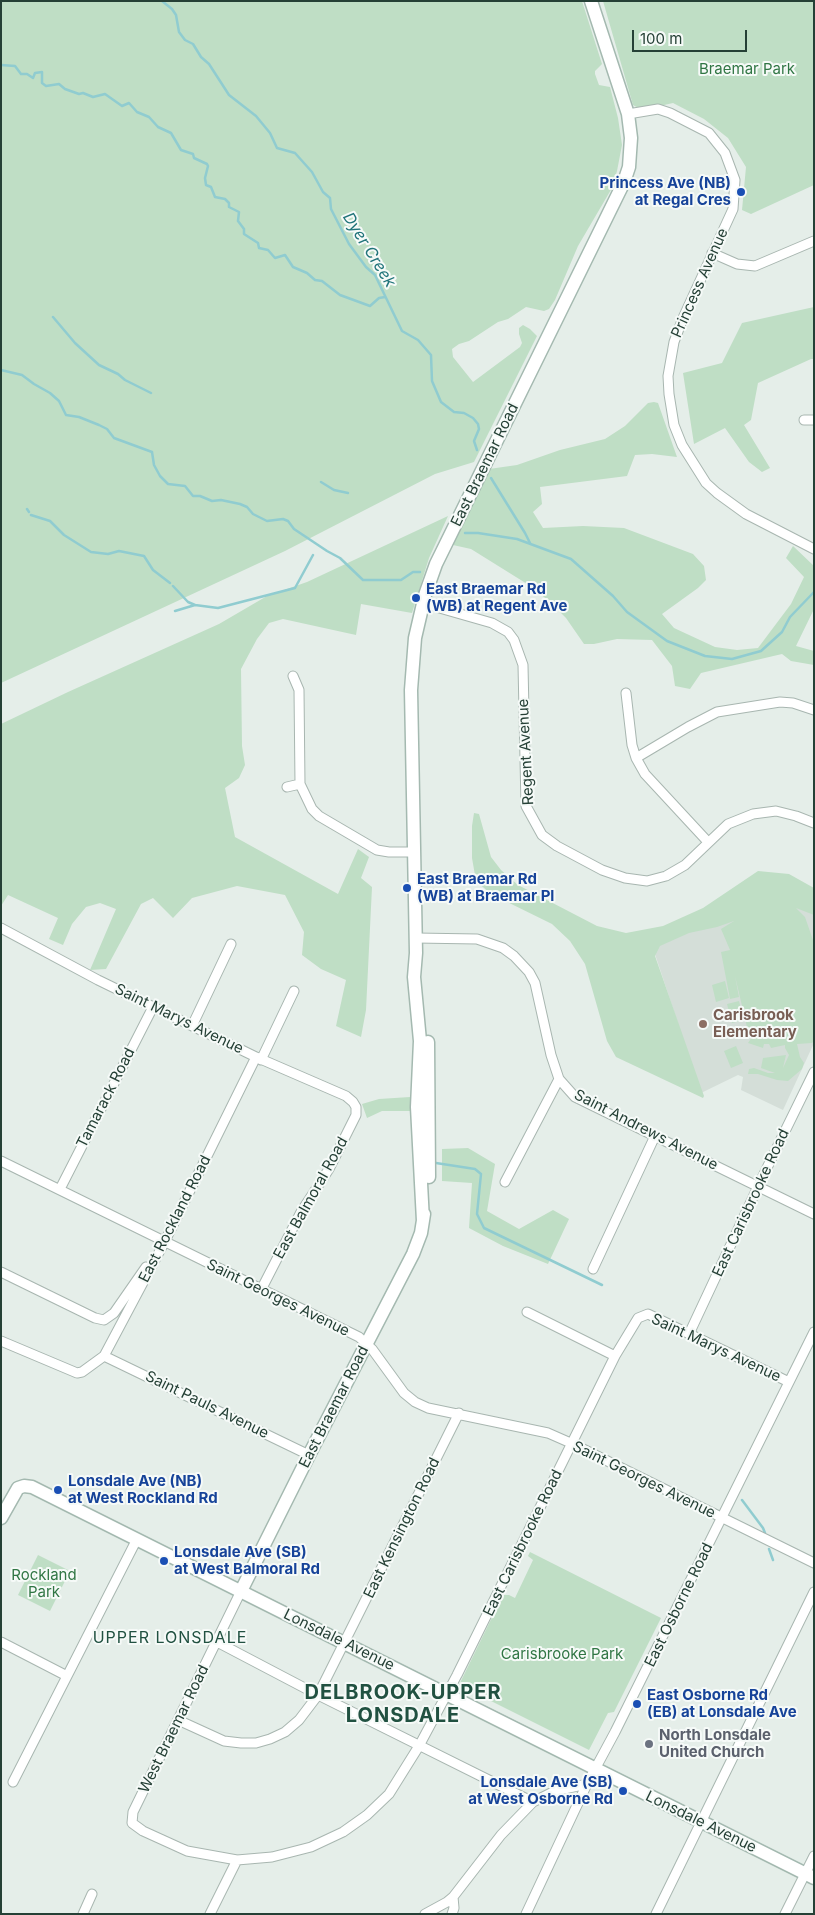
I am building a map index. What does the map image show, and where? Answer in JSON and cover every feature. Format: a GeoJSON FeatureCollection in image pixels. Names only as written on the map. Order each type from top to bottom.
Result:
{"type":"FeatureCollection","features":[{"type":"Feature","properties":{"kind":"street","name":"East Braemar Road"},"geometry":{"type":"LineString","coordinates":[[241,1591],[413,1254],[423,1221],[417,1107],[420,1041],[414,977],[416,938],[411,673],[415,638],[422,603],[436,564],[620,193],[629,167],[631,138],[628,114],[592,1]]}},
{"type":"Feature","properties":{"kind":"street","name":"Princess Avenue"},"geometry":{"type":"LineString","coordinates":[[628,114],[658,109],[709,133],[725,153],[735,180],[733,209],[683,318],[674,342],[668,385],[674,426],[682,445],[706,483],[716,493],[746,514],[814,549]]}},
{"type":"Feature","properties":{"kind":"street"},"geometry":{"type":"LineString","coordinates":[[712,253],[737,264],[755,266],[814,241]]}},
{"type":"Feature","properties":{"kind":"street"},"geometry":{"type":"LineString","coordinates":[[804,420],[814,420]]}},
{"type":"Feature","properties":{"kind":"street","name":"Regent Avenue"},"geometry":{"type":"LineString","coordinates":[[422,603],[492,623],[508,632],[514,640],[523,665],[526,806],[542,835],[557,846],[602,870],[625,878],[647,881],[666,876],[685,865],[728,824],[753,814],[776,811],[796,816],[814,824]]}},
{"type":"Feature","properties":{"kind":"street"},"geometry":{"type":"LineString","coordinates":[[293,676],[298,690],[300,784],[307,802],[319,816],[377,850],[414,852]]}},
{"type":"Feature","properties":{"kind":"street"},"geometry":{"type":"LineString","coordinates":[[626,693],[632,745],[636,758],[645,774],[708,842]]}},
{"type":"Feature","properties":{"kind":"street"},"geometry":{"type":"LineString","coordinates":[[636,758],[717,712],[780,702],[793,703],[814,710]]}},
{"type":"Feature","properties":{"kind":"street"},"geometry":{"type":"LineString","coordinates":[[287,787],[300,784]]}},
{"type":"Feature","properties":{"kind":"street","name":"Saint Marys Avenue"},"geometry":{"type":"LineString","coordinates":[[1,928],[98,980],[192,1026],[346,1096],[356,1107]]}},
{"type":"Feature","properties":{"kind":"street","name":"Saint Andrews Avenue"},"geometry":{"type":"LineString","coordinates":[[416,938],[477,940],[503,948],[514,956],[529,972],[536,983],[551,1055],[559,1079],[575,1097],[814,1214]]}},
{"type":"Feature","properties":{"kind":"street"},"geometry":{"type":"LineString","coordinates":[[192,1026],[231,944]]}},
{"type":"Feature","properties":{"kind":"street","name":"East Rockland Road"},"geometry":{"type":"LineString","coordinates":[[1,1341],[68,1369],[82,1372],[104,1356],[294,991]]}},
{"type":"Feature","properties":{"kind":"street","name":"Tamarack Road"},"geometry":{"type":"LineString","coordinates":[[60,1189],[153,1007]]}},
{"type":"Feature","properties":{"kind":"street","name":"East Carisbrooke Road"},"geometry":{"type":"LineString","coordinates":[[689,1334],[814,1072]]}},
{"type":"Feature","properties":{"kind":"street"},"geometry":{"type":"LineString","coordinates":[[505,1182],[559,1079]]}},
{"type":"Feature","properties":{"kind":"street","name":"East Balmoral Road"},"geometry":{"type":"LineString","coordinates":[[262,1288],[301,1212],[329,1169],[356,1115],[356,1107]]}},
{"type":"Feature","properties":{"kind":"street"},"geometry":{"type":"LineString","coordinates":[[593,1269],[654,1136]]}},
{"type":"Feature","properties":{"kind":"street","name":"Saint Georges Avenue"},"geometry":{"type":"LineString","coordinates":[[1,1161],[60,1189],[162,1246],[262,1288],[359,1337],[373,1350],[404,1393],[415,1402],[428,1408],[548,1433],[814,1563]]}},
{"type":"Feature","properties":{"kind":"street"},"geometry":{"type":"LineString","coordinates":[[1,1272],[95,1318],[104,1320],[114,1313],[162,1246]]}},
{"type":"Feature","properties":{"kind":"street"},"geometry":{"type":"LineString","coordinates":[[527,1312],[615,1356]]}},
{"type":"Feature","properties":{"kind":"street","name":"Saint Marys Avenue"},"geometry":{"type":"LineString","coordinates":[[643,1315],[648,1314],[789,1382]]}},
{"type":"Feature","properties":{"kind":"street","name":"East Carisbrooke Road"},"geometry":{"type":"LineString","coordinates":[[132,1812],[132,1823],[143,1831],[187,1851],[237,1860],[272,1858],[292,1854],[343,1832],[366,1815],[389,1794],[420,1746],[448,1694],[615,1356],[638,1318],[643,1315]]}},
{"type":"Feature","properties":{"kind":"street","name":"East Osborne Road"},"geometry":{"type":"LineString","coordinates":[[526,1914],[587,1784],[814,1332]]}},
{"type":"Feature","properties":{"kind":"street","name":"Saint Pauls Avenue"},"geometry":{"type":"LineString","coordinates":[[104,1356],[309,1455]]}},
{"type":"Feature","properties":{"kind":"street","name":"East Kensington Road"},"geometry":{"type":"LineString","coordinates":[[178,1720],[224,1741],[241,1743],[270,1739],[285,1732],[299,1720],[318,1695],[459,1413]]}},
{"type":"Feature","properties":{"kind":"street","name":"Lonsdale Avenue"},"geometry":{"type":"LineString","coordinates":[[1,1518],[18,1488],[24,1486],[38,1490],[809,1876]]}},
{"type":"Feature","properties":{"kind":"street"},"geometry":{"type":"LineString","coordinates":[[12,1782],[137,1539]]}},
{"type":"Feature","properties":{"kind":"street","name":"West Braemar Road"},"geometry":{"type":"LineString","coordinates":[[132,1812],[241,1591]]}},
{"type":"Feature","properties":{"kind":"street"},"geometry":{"type":"LineString","coordinates":[[656,1914],[814,1592]]}},
{"type":"Feature","properties":{"kind":"street"},"geometry":{"type":"LineString","coordinates":[[1,1642],[67,1676]]}},
{"type":"Feature","properties":{"kind":"street"},"geometry":{"type":"LineString","coordinates":[[217,1642],[318,1695],[533,1802]]}},
{"type":"Feature","properties":{"kind":"street"},"geometry":{"type":"LineString","coordinates":[[425,1914],[454,1897],[501,1835],[533,1802],[555,1791],[587,1784]]}},
{"type":"Feature","properties":{"kind":"street"},"geometry":{"type":"LineString","coordinates":[[785,1914],[809,1876],[814,1856]]}},
{"type":"Feature","properties":{"kind":"street"},"geometry":{"type":"LineString","coordinates":[[210,1914],[237,1860]]}},
{"type":"Feature","properties":{"kind":"street"},"geometry":{"type":"LineString","coordinates":[[83,1914],[92,1894]]}},
{"type":"Feature","properties":{"kind":"street"},"geometry":{"type":"LineString","coordinates":[[452,1914],[454,1897]]}},
{"type":"Feature","properties":{"kind":"shaded area"},"geometry":{"type":"Polygon","coordinates":[[[780,895],[809,904],[814,916],[814,1043],[783,1110],[741,1090],[743,1077],[738,1075],[701,1093],[652,945],[780,895]]]}},
{"type":"Feature","properties":{"kind":"green space"},"geometry":{"type":"Polygon","coordinates":[[[1,1],[582,1],[602,64],[595,71],[595,74],[599,85],[610,87],[618,118],[622,145],[612,188],[578,246],[555,300],[549,309],[544,311],[526,307],[508,319],[498,322],[469,341],[459,344],[452,349],[453,357],[473,382],[520,347],[522,343],[519,328],[523,325],[537,336],[474,462],[435,474],[285,551],[1,683],[1,1]]]}},
{"type":"Feature","properties":{"kind":"green space","name":"Braemar Park"},"geometry":{"type":"Polygon","coordinates":[[[603,1],[814,1],[814,185],[751,214],[742,210],[746,167],[728,138],[704,119],[673,103],[642,110],[633,105],[603,1]]]}},
{"type":"Feature","properties":{"kind":"green space"},"geometry":{"type":"Polygon","coordinates":[[[814,307],[814,359],[758,383],[751,420],[744,425],[770,468],[762,472],[749,462],[725,428],[694,444],[683,373],[722,363],[742,323],[814,307]]]}},
{"type":"Feature","properties":{"kind":"green space"},"geometry":{"type":"Polygon","coordinates":[[[648,403],[658,403],[677,457],[652,454],[635,455],[627,476],[540,487],[542,504],[533,512],[543,528],[583,526],[624,528],[693,554],[704,566],[706,580],[662,614],[674,628],[715,647],[737,650],[758,648],[791,604],[804,577],[786,558],[793,546],[814,566],[814,609],[796,646],[814,651],[814,665],[791,661],[782,654],[701,673],[690,689],[675,686],[672,666],[652,640],[617,639],[584,644],[566,618],[532,587],[471,549],[453,545],[489,469],[517,465],[560,450],[605,439],[625,426],[648,403]]]}},
{"type":"Feature","properties":{"kind":"green space"},"geometry":{"type":"Polygon","coordinates":[[[448,516],[429,558],[412,613],[361,604],[356,635],[283,619],[269,623],[257,639],[241,669],[242,746],[245,765],[239,778],[225,788],[235,837],[338,894],[358,849],[369,857],[361,878],[372,887],[366,1010],[361,1037],[336,1026],[346,980],[321,969],[302,955],[304,932],[285,895],[237,886],[192,898],[173,918],[153,898],[141,904],[106,969],[90,970],[116,909],[100,903],[86,907],[72,924],[63,945],[49,939],[58,918],[8,895],[1,906],[1,724],[219,624],[267,596],[307,582],[448,516]]]}},
{"type":"Feature","properties":{"kind":"green space"},"geometry":{"type":"Polygon","coordinates":[[[474,813],[479,814],[491,857],[501,870],[518,885],[597,926],[626,933],[663,926],[703,908],[758,871],[789,874],[814,888],[814,915],[796,908],[805,917],[814,943],[814,1041],[812,1043],[797,1044],[800,1057],[804,1063],[802,1069],[788,1081],[777,1080],[758,1074],[748,1074],[749,1069],[754,1068],[768,1073],[775,1073],[761,1068],[763,1058],[786,1055],[783,1068],[789,1055],[785,1045],[771,1048],[769,1044],[764,1044],[763,1048],[748,1043],[754,1034],[747,1027],[735,976],[739,997],[730,999],[721,952],[730,950],[721,929],[734,921],[689,933],[660,946],[655,956],[704,1096],[703,1098],[616,1057],[607,1041],[585,964],[570,941],[552,924],[491,894],[476,881],[472,858],[474,813]]]}},
{"type":"Feature","properties":{"kind":"green space"},"geometry":{"type":"Polygon","coordinates":[[[725,981],[729,998],[716,1002],[712,985],[725,981]]]}},
{"type":"Feature","properties":{"kind":"green space"},"geometry":{"type":"Polygon","coordinates":[[[739,1001],[744,1020],[732,1023],[727,1004],[739,1001]]]}},
{"type":"Feature","properties":{"kind":"green space"},"geometry":{"type":"Polygon","coordinates":[[[736,1046],[743,1063],[731,1068],[724,1051],[736,1046]]]}},
{"type":"Feature","properties":{"kind":"green space"},"geometry":{"type":"Polygon","coordinates":[[[410,1097],[411,1111],[382,1111],[367,1118],[362,1104],[379,1099],[410,1097]]]}},
{"type":"Feature","properties":{"kind":"green space"},"geometry":{"type":"Polygon","coordinates":[[[468,1148],[495,1164],[487,1211],[519,1229],[553,1210],[569,1219],[548,1264],[503,1246],[469,1228],[472,1183],[442,1181],[442,1149],[468,1148]]]}},
{"type":"Feature","properties":{"kind":"green space","name":"Carisbrooke Park"},"geometry":{"type":"Polygon","coordinates":[[[530,1552],[661,1618],[614,1712],[608,1713],[589,1750],[459,1685],[503,1595],[515,1598],[533,1560],[528,1556],[530,1552]]]}},
{"type":"Feature","properties":{"kind":"green space","name":"Rockland Park"},"geometry":{"type":"Polygon","coordinates":[[[38,1555],[70,1571],[50,1611],[18,1595],[38,1555]]]}},
{"type":"Feature","properties":{"kind":"waterway","name":"Dyer Creek"},"geometry":{"type":"LineString","coordinates":[[162,1],[176,15],[179,32],[185,40],[193,44],[201,57],[209,64],[229,95],[256,116],[270,133],[277,148],[295,153],[312,172],[323,192],[330,198],[331,209],[349,244],[366,267],[375,275],[402,331],[418,340],[431,355],[432,381],[441,402],[454,412],[464,413],[473,418],[478,424],[479,429],[474,441],[477,450]]}},
{"type":"Feature","properties":{"kind":"waterway"},"geometry":{"type":"LineString","coordinates":[[1,65],[15,66],[21,74],[27,74],[33,78],[35,73],[42,72],[42,83],[46,86],[59,84],[65,89],[79,94],[83,93],[93,97],[105,94],[122,106],[129,103],[137,112],[149,117],[158,127],[171,133],[181,150],[193,154],[194,158],[207,164],[206,185],[211,187],[215,197],[225,199],[229,203],[229,207],[239,212],[238,221],[244,229],[244,234],[258,243],[259,248],[268,250],[275,258],[285,255],[293,267],[307,273],[315,280],[322,281],[340,295],[370,306],[379,298],[385,297]]}},
{"type":"Feature","properties":{"kind":"waterway"},"geometry":{"type":"LineString","coordinates":[[53,317],[75,343],[99,365],[151,393]]}},
{"type":"Feature","properties":{"kind":"waterway"},"geometry":{"type":"LineString","coordinates":[[1,370],[22,375],[50,393],[59,401],[66,415],[79,417],[99,425],[107,429],[114,438],[152,452],[154,465],[160,476],[168,484],[185,486],[193,496],[200,496],[212,501],[221,500],[240,504],[247,507],[253,514],[267,521],[283,519],[288,521],[294,529],[340,558],[363,580],[401,580],[413,572],[420,572]]}},
{"type":"Feature","properties":{"kind":"waterway"},"geometry":{"type":"LineString","coordinates":[[491,478],[530,543]]}},
{"type":"Feature","properties":{"kind":"waterway"},"geometry":{"type":"LineString","coordinates":[[321,482],[334,490],[348,493]]}},
{"type":"Feature","properties":{"kind":"waterway"},"geometry":{"type":"LineString","coordinates":[[31,515],[50,521],[64,535],[91,552],[108,554],[119,551],[144,556],[153,570],[170,583]]}},
{"type":"Feature","properties":{"kind":"waterway"},"geometry":{"type":"LineString","coordinates":[[465,533],[517,539],[571,559],[613,596],[627,612],[667,641],[705,656],[732,659],[761,651],[782,632],[790,617],[814,592]]}},
{"type":"Feature","properties":{"kind":"waterway"},"geometry":{"type":"LineString","coordinates":[[175,611],[195,605],[218,608],[295,588],[313,555]]}},
{"type":"Feature","properties":{"kind":"waterway"},"geometry":{"type":"LineString","coordinates":[[173,586],[188,602],[195,605]]}},
{"type":"Feature","properties":{"kind":"waterway"},"geometry":{"type":"LineString","coordinates":[[436,1163],[475,1169],[481,1174],[477,1214],[484,1228],[602,1285]]}},
{"type":"Feature","properties":{"kind":"waterway"},"geometry":{"type":"LineString","coordinates":[[742,1500],[765,1533]]}},
{"type":"Feature","properties":{"kind":"waterway"},"geometry":{"type":"LineString","coordinates":[[769,1549],[773,1560]]}},
{"type":"Feature","properties":{"kind":"place","name":"Princess Ave (NB) at Regal Cres"},"geometry":{"type":"Point","coordinates":[741,192]}},
{"type":"Feature","properties":{"kind":"place","name":"East Braemar Rd (WB) at Regent Ave"},"geometry":{"type":"Point","coordinates":[416,598]}},
{"type":"Feature","properties":{"kind":"place","name":"East Braemar Rd (WB) at Braemar Pl"},"geometry":{"type":"Point","coordinates":[407,888]}},
{"type":"Feature","properties":{"kind":"place","name":"Carisbrook Elementary"},"geometry":{"type":"Point","coordinates":[703,1024]}},
{"type":"Feature","properties":{"kind":"place","name":"Lonsdale Ave (NB) at West Rockland Rd"},"geometry":{"type":"Point","coordinates":[58,1490]}},
{"type":"Feature","properties":{"kind":"place","name":"Lonsdale Ave (SB) at West Balmoral Rd"},"geometry":{"type":"Point","coordinates":[164,1561]}},
{"type":"Feature","properties":{"kind":"place","name":"East Osborne Rd (EB) at Lonsdale Ave"},"geometry":{"type":"Point","coordinates":[637,1704]}},
{"type":"Feature","properties":{"kind":"place","name":"North Lonsdale United Church"},"geometry":{"type":"Point","coordinates":[649,1744]}},
{"type":"Feature","properties":{"kind":"place","name":"Lonsdale Ave (SB) at West Osborne Rd"},"geometry":{"type":"Point","coordinates":[623,1791]}},
{"type":"Feature","properties":{"kind":"district","name":"UPPER LONSDALE"},"geometry":{"type":"Point","coordinates":[170,1638]}},
{"type":"Feature","properties":{"kind":"district","name":"DELBROOK-UPPER LONSDALE"},"geometry":{"type":"Point","coordinates":[403,1704]}}]}
